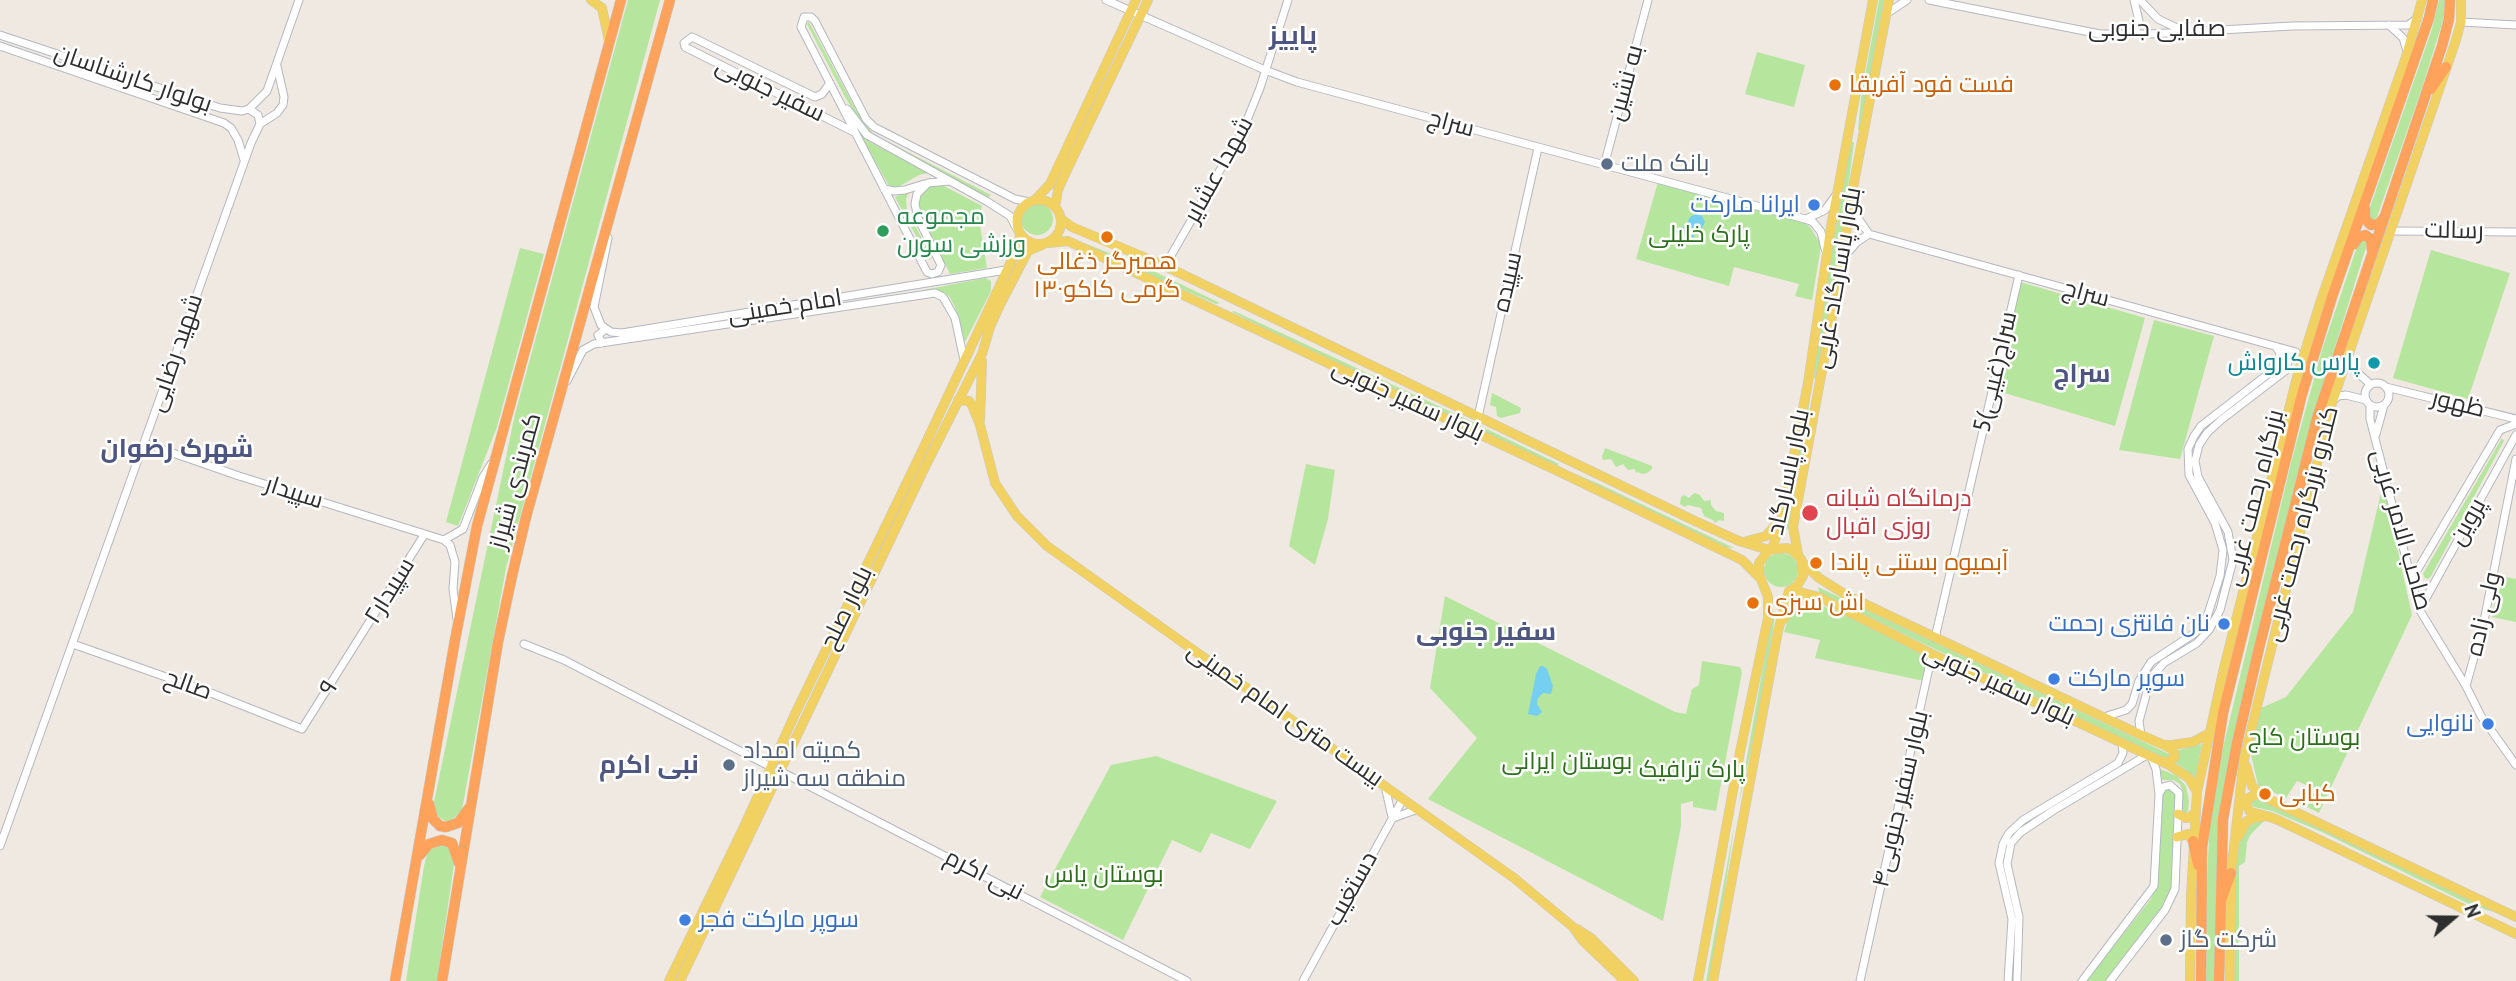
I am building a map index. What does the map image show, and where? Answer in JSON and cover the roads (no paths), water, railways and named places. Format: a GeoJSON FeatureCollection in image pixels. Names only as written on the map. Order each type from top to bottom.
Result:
{"type":"FeatureCollection","features":[{"type":"Feature","properties":{"kind":"highway","name":"کمربندی شیراز"},"geometry":{"type":"LineString","coordinates":[[395,981],[477,526],[621,0]]}},
{"type":"Feature","properties":{"kind":"highway","name":"کمربندی شیراز"},"geometry":{"type":"LineString","coordinates":[[442,981],[498,642],[512,576],[670,0]]}},
{"type":"Feature","properties":{"kind":"highway","name":"بزرگراه رحمت غربی"},"geometry":{"type":"LineString","coordinates":[[2201,981],[2202,847],[2223,713],[2304,387],[2433,0]]}},
{"type":"Feature","properties":{"kind":"highway","name":"بزرگراه رحمت غربی"},"geometry":{"type":"LineString","coordinates":[[2218,981],[2223,819],[2231,770],[2259,648],[2317,418],[2445,36],[2450,0]]}},
{"type":"Feature","properties":{"kind":"highway"},"geometry":{"type":"LineString","coordinates":[[2423,101],[2446,67]]}},
{"type":"Feature","properties":{"kind":"highway"},"geometry":{"type":"LineString","coordinates":[[2367,198],[2365,217],[2371,225],[2382,222],[2390,206]]}},
{"type":"Feature","properties":{"kind":"highway"},"geometry":{"type":"LineString","coordinates":[[2346,257],[2358,237],[2365,235],[2370,237],[2372,242],[2369,264]]}},
{"type":"Feature","properties":{"kind":"highway"},"geometry":{"type":"LineString","coordinates":[[428,789],[431,815],[440,826],[458,823],[471,805]]}},
{"type":"Feature","properties":{"kind":"highway"},"geometry":{"type":"LineString","coordinates":[[415,864],[429,844],[442,839],[452,843],[461,870]]}},
{"type":"Feature","properties":{"kind":"highway"},"geometry":{"type":"LineString","coordinates":[[2193,841],[2202,888]]}},
{"type":"Feature","properties":{"kind":"highway"},"geometry":{"type":"LineString","coordinates":[[2220,905],[2231,873]]}},
{"type":"Feature","properties":{"kind":"main road"},"geometry":{"type":"LineString","coordinates":[[1055,206],[1062,169],[1136,0]]}},
{"type":"Feature","properties":{"kind":"main road"},"geometry":{"type":"LineString","coordinates":[[1032,201],[1049,202],[1055,206],[1061,219],[1059,233],[1046,244],[1029,243],[1019,233],[1019,212],[1050,184],[1062,169],[1148,0]]}},
{"type":"Feature","properties":{"kind":"main road","name":"بلوار پاسارگاد غربی"},"geometry":{"type":"LineString","coordinates":[[1831,230],[1871,0]]}},
{"type":"Feature","properties":{"kind":"main road","name":"بلوار پاسارگاد غربی"},"geometry":{"type":"LineString","coordinates":[[1801,559],[1794,526],[1852,193],[1889,0]]}},
{"type":"Feature","properties":{"kind":"main road","name":"کندرو بزرگراه رحمت غربی"},"geometry":{"type":"LineString","coordinates":[[2190,981],[2193,841],[2197,792],[2208,734],[2287,411],[2407,54],[2422,0]]}},
{"type":"Feature","properties":{"kind":"main road","name":"کندرو بزرگراه رحمت غربی"},"geometry":{"type":"LineString","coordinates":[[2230,981],[2231,873],[2244,759],[2332,403],[2462,22],[2461,0]]}},
{"type":"Feature","properties":{"kind":"main road"},"geometry":{"type":"LineString","coordinates":[[596,1],[606,16],[609,44]]}},
{"type":"Feature","properties":{"kind":"main road"},"geometry":{"type":"LineString","coordinates":[[1848,133],[1863,135]]}},
{"type":"Feature","properties":{"kind":"main road","name":"بلوار سفیر جنوبی"},"geometry":{"type":"LineString","coordinates":[[1061,219],[1165,266],[1725,534],[1771,550],[1787,548],[1826,583],[1935,638],[2164,745]]}},
{"type":"Feature","properties":{"kind":"main road","name":"بلوار پاسارگاد"},"geometry":{"type":"LineString","coordinates":[[1762,582],[1759,563],[1771,550],[1782,517],[1808,383],[1831,230]]}},
{"type":"Feature","properties":{"kind":"main road","name":"بلوار صلح"},"geometry":{"type":"LineString","coordinates":[[680,981],[1018,247],[1019,233]]}},
{"type":"Feature","properties":{"kind":"main road"},"geometry":{"type":"LineString","coordinates":[[1081,247],[1080,241],[1087,233]]}},
{"type":"Feature","properties":{"kind":"main road","name":"بلوار سفیر جنوبی"},"geometry":{"type":"LineString","coordinates":[[1046,244],[1068,241],[1563,474],[1748,564],[1762,582]]}},
{"type":"Feature","properties":{"kind":"main road","name":"بلوار صلح"},"geometry":{"type":"LineString","coordinates":[[880,551],[982,354],[995,316],[1028,251],[1046,244]]}},
{"type":"Feature","properties":{"kind":"main road"},"geometry":{"type":"LineString","coordinates":[[1224,314],[1231,298]]}},
{"type":"Feature","properties":{"kind":"main road"},"geometry":{"type":"LineString","coordinates":[[981,425],[979,382],[982,354]]}},
{"type":"Feature","properties":{"kind":"main road"},"geometry":{"type":"LineString","coordinates":[[1808,383],[1819,384]]}},
{"type":"Feature","properties":{"kind":"main road"},"geometry":{"type":"LineString","coordinates":[[958,400],[969,401],[981,425]]}},
{"type":"Feature","properties":{"kind":"main road"},"geometry":{"type":"LineString","coordinates":[[2287,411],[2289,445]]}},
{"type":"Feature","properties":{"kind":"main road","name":"بیست متری امام خمینی"},"geometry":{"type":"LineString","coordinates":[[981,425],[995,483],[1017,516],[1047,546],[1514,877],[1573,926],[1583,941],[1625,981]]}},
{"type":"Feature","properties":{"kind":"main road"},"geometry":{"type":"LineString","coordinates":[[1563,474],[1568,460]]}},
{"type":"Feature","properties":{"kind":"main road"},"geometry":{"type":"LineString","coordinates":[[1782,517],[1784,531],[1790,531],[1794,526]]}},
{"type":"Feature","properties":{"kind":"main road"},"geometry":{"type":"LineString","coordinates":[[1742,541],[1753,541],[1766,536],[1782,517]]}},
{"type":"Feature","properties":{"kind":"main road"},"geometry":{"type":"LineString","coordinates":[[1724,551],[1732,553],[1738,549],[1736,542],[1725,534]]}},
{"type":"Feature","properties":{"kind":"main road"},"geometry":{"type":"LineString","coordinates":[[1713,981],[1778,631],[1791,591],[1801,581],[1801,559]]}},
{"type":"Feature","properties":{"kind":"main road"},"geometry":{"type":"LineString","coordinates":[[1698,981],[1768,618],[1768,597],[1762,582]]}},
{"type":"Feature","properties":{"kind":"main road"},"geometry":{"type":"LineString","coordinates":[[1822,598],[1815,591],[1815,586],[1820,582],[1826,583]]}},
{"type":"Feature","properties":{"kind":"main road","name":"بلوار سفیر جنوبی"},"geometry":{"type":"LineString","coordinates":[[1791,591],[1822,598],[1932,654],[2149,756],[2183,773],[2197,792]]}},
{"type":"Feature","properties":{"kind":"main road"},"geometry":{"type":"LineString","coordinates":[[1778,631],[1789,611],[1798,604],[1822,598]]}},
{"type":"Feature","properties":{"kind":"main road"},"geometry":{"type":"LineString","coordinates":[[2223,673],[2241,645]]}},
{"type":"Feature","properties":{"kind":"main road"},"geometry":{"type":"LineString","coordinates":[[2259,648],[2264,679]]}},
{"type":"Feature","properties":{"kind":"main road"},"geometry":{"type":"LineString","coordinates":[[2164,745],[2189,743],[2208,734]]}},
{"type":"Feature","properties":{"kind":"main road"},"geometry":{"type":"LineString","coordinates":[[2161,762],[2175,757],[2173,750],[2164,745]]}},
{"type":"Feature","properties":{"kind":"main road"},"geometry":{"type":"LineString","coordinates":[[2244,759],[2252,786],[2259,794],[2516,917]]}},
{"type":"Feature","properties":{"kind":"main road","name":"بلوار صلح"},"geometry":{"type":"LineString","coordinates":[[669,981],[776,769]]}},
{"type":"Feature","properties":{"kind":"main road"},"geometry":{"type":"LineString","coordinates":[[2259,794],[2246,801],[2250,812],[2267,816],[2516,934]]}},
{"type":"Feature","properties":{"kind":"main road"},"geometry":{"type":"LineString","coordinates":[[2178,814],[2186,818],[2196,811]]}},
{"type":"Feature","properties":{"kind":"main road"},"geometry":{"type":"LineString","coordinates":[[1730,813],[1743,816]]}},
{"type":"Feature","properties":{"kind":"main road"},"geometry":{"type":"LineString","coordinates":[[2234,848],[2247,821],[2267,816]]}},
{"type":"Feature","properties":{"kind":"main road"},"geometry":{"type":"LineString","coordinates":[[2177,837],[2188,834],[2193,841]]}},
{"type":"Feature","properties":{"kind":"main road"},"geometry":{"type":"LineString","coordinates":[[1573,926],[1591,938],[1634,981]]}},
{"type":"Feature","properties":{"kind":"street","name":"شهید رضایی"},"geometry":{"type":"LineString","coordinates":[[263,96],[277,66],[299,0]]}},
{"type":"Feature","properties":{"kind":"street","name":"سراج"},"geometry":{"type":"LineString","coordinates":[[1106,0],[1265,70],[1308,85],[1805,219]]}},
{"type":"Feature","properties":{"kind":"street","name":"شهدا عشایر"},"geometry":{"type":"LineString","coordinates":[[1165,266],[1243,130],[1287,0]]}},
{"type":"Feature","properties":{"kind":"street","name":"به نشین"},"geometry":{"type":"LineString","coordinates":[[1604,166],[1647,0]]}},
{"type":"Feature","properties":{"kind":"street"},"geometry":{"type":"LineString","coordinates":[[1886,15],[1907,0]]}},
{"type":"Feature","properties":{"kind":"street","name":"صفایی جنوبی"},"geometry":{"type":"LineString","coordinates":[[1929,0],[2100,34],[2410,24],[2420,14]]}},
{"type":"Feature","properties":{"kind":"street"},"geometry":{"type":"LineString","coordinates":[[2125,34],[2135,30],[2138,24],[2134,0]]}},
{"type":"Feature","properties":{"kind":"street"},"geometry":{"type":"LineString","coordinates":[[2140,0],[2158,19],[2185,31]]}},
{"type":"Feature","properties":{"kind":"street","name":"سفیر جنوبی"},"geometry":{"type":"LineString","coordinates":[[855,132],[685,47],[684,43],[687,38],[692,37],[816,97],[822,94],[830,83],[801,27],[804,17],[811,17],[866,119],[887,134],[1015,199],[1032,201]]}},
{"type":"Feature","properties":{"kind":"street"},"geometry":{"type":"LineString","coordinates":[[2462,22],[2516,25]]}},
{"type":"Feature","properties":{"kind":"street"},"geometry":{"type":"LineString","coordinates":[[2388,25],[2405,41],[2407,54]]}},
{"type":"Feature","properties":{"kind":"street","name":"بولوار کارشناسان"},"geometry":{"type":"LineString","coordinates":[[0,35],[236,112],[249,109],[263,96]]}},
{"type":"Feature","properties":{"kind":"street","name":"بولوار کارشناسان"},"geometry":{"type":"LineString","coordinates":[[0,46],[216,120],[231,128],[244,160]]}},
{"type":"Feature","properties":{"kind":"street","name":"شهید رضایی"},"geometry":{"type":"LineString","coordinates":[[0,846],[244,160],[260,124],[277,113],[283,105],[284,97],[277,66]]}},
{"type":"Feature","properties":{"kind":"street"},"geometry":{"type":"LineString","coordinates":[[830,83],[927,272],[932,274],[938,272],[941,265],[918,218],[915,204],[917,194],[928,183]]}},
{"type":"Feature","properties":{"kind":"street"},"geometry":{"type":"LineString","coordinates":[[790,98],[795,88]]}},
{"type":"Feature","properties":{"kind":"street","name":"سفیر جنوبی"},"geometry":{"type":"LineString","coordinates":[[836,94],[867,135],[1010,216],[1019,233]]}},
{"type":"Feature","properties":{"kind":"street"},"geometry":{"type":"LineString","coordinates":[[216,120],[223,116],[220,108]]}},
{"type":"Feature","properties":{"kind":"street"},"geometry":{"type":"LineString","coordinates":[[249,109],[258,115],[260,124]]}},
{"type":"Feature","properties":{"kind":"street"},"geometry":{"type":"LineString","coordinates":[[231,128],[230,118],[236,112]]}},
{"type":"Feature","properties":{"kind":"street"},"geometry":{"type":"LineString","coordinates":[[238,140],[245,144],[251,143]]}},
{"type":"Feature","properties":{"kind":"street","name":"سپیده"},"geometry":{"type":"LineString","coordinates":[[1478,416],[1538,148]]}},
{"type":"Feature","properties":{"kind":"street"},"geometry":{"type":"LineString","coordinates":[[884,189],[905,190],[928,183],[949,181]]}},
{"type":"Feature","properties":{"kind":"street"},"geometry":{"type":"LineString","coordinates":[[988,202],[994,201],[995,189]]}},
{"type":"Feature","properties":{"kind":"street"},"geometry":{"type":"LineString","coordinates":[[1842,262],[1852,247],[1869,234],[1855,214],[1852,193]]}},
{"type":"Feature","properties":{"kind":"street"},"geometry":{"type":"LineString","coordinates":[[1805,219],[1825,210],[1837,194]]}},
{"type":"Feature","properties":{"kind":"street"},"geometry":{"type":"LineString","coordinates":[[611,210],[607,245],[594,307],[597,319],[606,329],[622,337]]}},
{"type":"Feature","properties":{"kind":"street"},"geometry":{"type":"LineString","coordinates":[[1805,219],[1813,222],[1821,232],[1825,245],[1825,264]]}},
{"type":"Feature","properties":{"kind":"street","name":"رسالت"},"geometry":{"type":"LineString","coordinates":[[2392,231],[2516,232]]}},
{"type":"Feature","properties":{"kind":"street","name":"سراج"},"geometry":{"type":"LineString","coordinates":[[1869,234],[2304,354]]}},
{"type":"Feature","properties":{"kind":"street","name":"امام خمینی"},"geometry":{"type":"LineString","coordinates":[[602,343],[622,337],[881,296],[948,279],[1006,270]]}},
{"type":"Feature","properties":{"kind":"street","name":"5سراج(غیبی)"},"geometry":{"type":"LineString","coordinates":[[1935,638],[2019,275]]}},
{"type":"Feature","properties":{"kind":"street","name":"امام خمینی"},"geometry":{"type":"LineString","coordinates":[[881,296],[935,293],[943,297],[955,318],[964,360]]}},
{"type":"Feature","properties":{"kind":"street"},"geometry":{"type":"LineString","coordinates":[[561,393],[583,350],[602,343],[598,335],[606,329]]}},
{"type":"Feature","properties":{"kind":"street"},"geometry":{"type":"LineString","coordinates":[[2141,735],[2139,721],[2147,686],[2156,670],[2197,643],[2214,622],[2232,561],[2228,532],[2198,478],[2196,453],[2210,430],[2270,377],[2279,359],[2280,353],[2276,347]]}},
{"type":"Feature","properties":{"kind":"street"},"geometry":{"type":"LineString","coordinates":[[2285,371],[2292,351]]}},
{"type":"Feature","properties":{"kind":"street"},"geometry":{"type":"LineString","coordinates":[[2348,353],[2358,373],[2370,384]]}},
{"type":"Feature","properties":{"kind":"street"},"geometry":{"type":"LineString","coordinates":[[2104,717],[2126,710],[2132,704],[2139,681],[2151,662],[2202,626],[2215,593],[2222,560],[2221,539],[2189,475],[2188,449],[2193,436],[2200,426],[2270,377],[2295,370],[2297,377]]}},
{"type":"Feature","properties":{"kind":"street"},"geometry":{"type":"LineString","coordinates":[[2368,403],[2365,391],[2370,384],[2379,382],[2386,387],[2386,402],[2375,438]]}},
{"type":"Feature","properties":{"kind":"street","name":"ظهور"},"geometry":{"type":"LineString","coordinates":[[2386,387],[2516,422]]}},
{"type":"Feature","properties":{"kind":"street"},"geometry":{"type":"LineString","coordinates":[[2332,403],[2339,396],[2346,395],[2377,407],[2399,390]]}},
{"type":"Feature","properties":{"kind":"street","name":"صاحب الامر غربی"},"geometry":{"type":"LineString","coordinates":[[2368,403],[2419,609],[2466,686],[2480,716],[2516,765]]}},
{"type":"Feature","properties":{"kind":"street"},"geometry":{"type":"LineString","coordinates":[[2500,430],[2516,422]]}},
{"type":"Feature","properties":{"kind":"street"},"geometry":{"type":"LineString","coordinates":[[2500,430],[2515,436]]}},
{"type":"Feature","properties":{"kind":"street","name":"پروین"},"geometry":{"type":"LineString","coordinates":[[2412,579],[2500,430]]}},
{"type":"Feature","properties":{"kind":"street","name":"پروین"},"geometry":{"type":"LineString","coordinates":[[2419,609],[2515,436]]}},
{"type":"Feature","properties":{"kind":"street","name":"سپیدار"},"geometry":{"type":"LineString","coordinates":[[144,443],[444,540]]}},
{"type":"Feature","properties":{"kind":"street"},"geometry":{"type":"LineString","coordinates":[[458,622],[453,589],[455,562],[450,545],[444,540],[463,529],[483,477],[498,454]]}},
{"type":"Feature","properties":{"kind":"street","name":"ولی زاده"},"geometry":{"type":"LineString","coordinates":[[2466,686],[2484,621],[2516,459]]}},
{"type":"Feature","properties":{"kind":"street","name":"سپیدار۲"},"geometry":{"type":"LineString","coordinates":[[355,647],[425,535]]}},
{"type":"Feature","properties":{"kind":"street"},"geometry":{"type":"LineString","coordinates":[[2222,560],[2232,561]]}},
{"type":"Feature","properties":{"kind":"street","name":"صالح"},"geometry":{"type":"LineString","coordinates":[[73,644],[302,729]]}},
{"type":"Feature","properties":{"kind":"street","name":"نبی اکرم"},"geometry":{"type":"LineString","coordinates":[[524,644],[564,660],[1187,981]]}},
{"type":"Feature","properties":{"kind":"street","name":"۹"},"geometry":{"type":"LineString","coordinates":[[302,729],[355,647]]}},
{"type":"Feature","properties":{"kind":"street","name":"بلوار سفیر جنوبی۴"},"geometry":{"type":"LineString","coordinates":[[1860,981],[1932,654]]}},
{"type":"Feature","properties":{"kind":"street"},"geometry":{"type":"LineString","coordinates":[[2135,697],[2140,701],[2144,700]]}},
{"type":"Feature","properties":{"kind":"street"},"geometry":{"type":"LineString","coordinates":[[2008,981],[2012,919],[1999,863],[2003,844],[2009,833],[2023,820],[2118,763],[2123,753],[2122,743]]}},
{"type":"Feature","properties":{"kind":"street"},"geometry":{"type":"LineString","coordinates":[[2017,981],[2019,917],[2007,864],[2011,843],[2021,832],[2054,810],[2149,756],[2156,769],[2159,794],[2154,886],[2082,981]]}},
{"type":"Feature","properties":{"kind":"street"},"geometry":{"type":"LineString","coordinates":[[2118,763],[2124,765],[2124,770]]}},
{"type":"Feature","properties":{"kind":"street"},"geometry":{"type":"LineString","coordinates":[[2110,981],[2171,901],[2176,881],[2179,793],[2177,789],[2166,785],[2159,794]]}},
{"type":"Feature","properties":{"kind":"street"},"geometry":{"type":"LineString","coordinates":[[1385,786],[1393,818],[1418,809]]}},
{"type":"Feature","properties":{"kind":"street","name":"دستغیب"},"geometry":{"type":"LineString","coordinates":[[1303,981],[1404,799]]}},
{"type":"Feature","properties":{"kind":"water"},"geometry":{"type":"Polygon","coordinates":[[[1696,214],[1702,216],[1705,222],[1702,228],[1694,233],[1694,241],[1689,242],[1685,235],[1676,235],[1677,229],[1686,226],[1690,217],[1696,214]]]}},
{"type":"Feature","properties":{"kind":"water"},"geometry":{"type":"Polygon","coordinates":[[[1540,666],[1547,669],[1553,686],[1551,694],[1543,693],[1538,698],[1537,704],[1542,712],[1537,716],[1528,714],[1540,666]]]}},
{"type":"Feature","properties":{"kind":"place","name":"فست فود آفریقا"},"geometry":{"type":"Point","coordinates":[1835,85]}},
{"type":"Feature","properties":{"kind":"place","name":"بانک ملت"},"geometry":{"type":"Point","coordinates":[1607,164]}},
{"type":"Feature","properties":{"kind":"place","name":"ایرانا مارکت"},"geometry":{"type":"Point","coordinates":[1814,205]}},
{"type":"Feature","properties":{"kind":"place","name":"مجموعه ورزشی سورن"},"geometry":{"type":"Point","coordinates":[883,231]}},
{"type":"Feature","properties":{"kind":"place","name":"همبرگر ذغالی ۱۳۰گرمی کاکو"},"geometry":{"type":"Point","coordinates":[1107,237]}},
{"type":"Feature","properties":{"kind":"place","name":"پارس کارواش"},"geometry":{"type":"Point","coordinates":[2374,363]}},
{"type":"Feature","properties":{"kind":"place","name":"درمانگاه شبانه روزی اقبال"},"geometry":{"type":"Point","coordinates":[1810,513]}},
{"type":"Feature","properties":{"kind":"place","name":"آبمیوه بستنی پاندا"},"geometry":{"type":"Point","coordinates":[1816,563]}},
{"type":"Feature","properties":{"kind":"place","name":"اش سبزی"},"geometry":{"type":"Point","coordinates":[1753,603]}},
{"type":"Feature","properties":{"kind":"place","name":"نان فانتزی رحمت"},"geometry":{"type":"Point","coordinates":[2224,624]}},
{"type":"Feature","properties":{"kind":"place","name":"سوپر مارکت"},"geometry":{"type":"Point","coordinates":[2054,679]}},
{"type":"Feature","properties":{"kind":"place","name":"نانوایی"},"geometry":{"type":"Point","coordinates":[2488,724]}},
{"type":"Feature","properties":{"kind":"place","name":"کمیته امداد منطقه سه شیراز"},"geometry":{"type":"Point","coordinates":[729,765]}},
{"type":"Feature","properties":{"kind":"place","name":"کبابی"},"geometry":{"type":"Point","coordinates":[2265,794]}},
{"type":"Feature","properties":{"kind":"place","name":"سوپر مارکت فجر"},"geometry":{"type":"Point","coordinates":[685,920]}},
{"type":"Feature","properties":{"kind":"place","name":"شرکت گاز"},"geometry":{"type":"Point","coordinates":[2166,940]}},
{"type":"Feature","properties":{"kind":"district","name":"پاییز"},"geometry":{"type":"Point","coordinates":[1293,37]}},
{"type":"Feature","properties":{"kind":"district","name":"سراج"},"geometry":{"type":"Point","coordinates":[2082,375]}},
{"type":"Feature","properties":{"kind":"district","name":"شهرک رضوان"},"geometry":{"type":"Point","coordinates":[177,450]}},
{"type":"Feature","properties":{"kind":"district","name":"سفیر جنوبی"},"geometry":{"type":"Point","coordinates":[1486,633]}},
{"type":"Feature","properties":{"kind":"district","name":"نبی اکرم"},"geometry":{"type":"Point","coordinates":[649,766]}},
{"type":"Feature","properties":{"kind":"park label","name":"پارک خلیلی"},"geometry":{"type":"Point","coordinates":[1699,235]}},
{"type":"Feature","properties":{"kind":"park label","name":"بوستان کاج"},"geometry":{"type":"Point","coordinates":[2304,738]}},
{"type":"Feature","properties":{"kind":"park label","name":"بوستان ایرانی"},"geometry":{"type":"Point","coordinates":[1567,762]}},
{"type":"Feature","properties":{"kind":"park label","name":"پارک ترافیک"},"geometry":{"type":"Point","coordinates":[1692,770]}},
{"type":"Feature","properties":{"kind":"park label","name":"بوستان یاس"},"geometry":{"type":"Point","coordinates":[1104,875]}}]}
